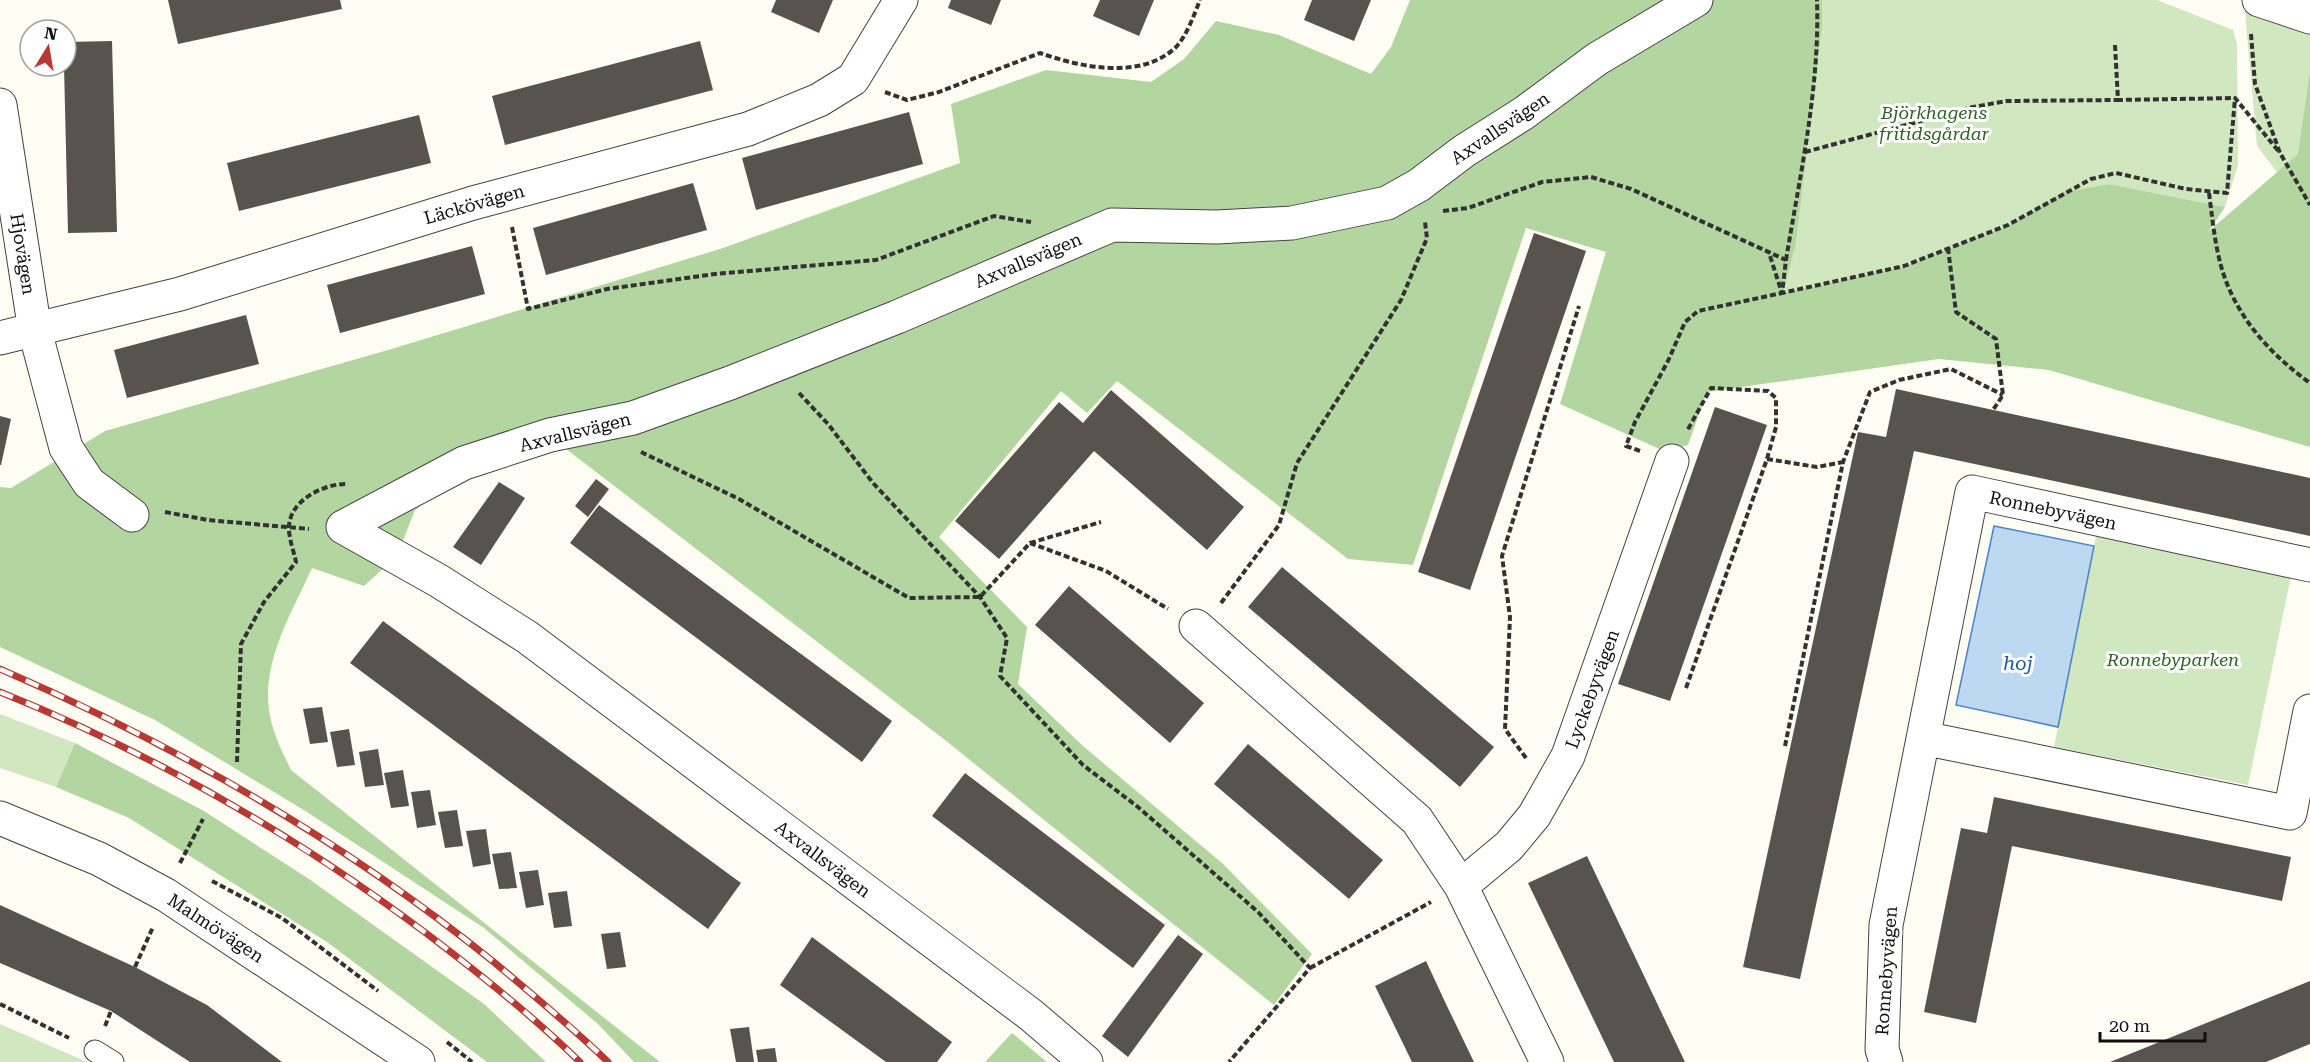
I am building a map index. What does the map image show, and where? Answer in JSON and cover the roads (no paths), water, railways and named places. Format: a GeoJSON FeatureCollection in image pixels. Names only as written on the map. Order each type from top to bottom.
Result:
{"type":"FeatureCollection","features":[{"type":"Feature","properties":{"kind":"street","name":"Läckövägen"},"geometry":{"type":"LineString","coordinates":[[0,338],[180,294],[506,194],[748,129],[819,100],[854,80],[901,0]]}},
{"type":"Feature","properties":{"kind":"street","name":"Axvallsvägen"},"geometry":{"type":"LineString","coordinates":[[1086,1062],[1031,1014],[527,637],[440,581],[343,527],[464,463],[550,435],[633,418],[775,366],[897,317],[1112,225],[1217,227],[1292,223],[1387,203],[1422,199],[1464,151],[1524,113],[1597,59],[1696,0]]}},
{"type":"Feature","properties":{"kind":"street"},"geometry":{"type":"LineString","coordinates":[[2255,12],[2310,17]]}},
{"type":"Feature","properties":{"kind":"street","name":"Hjovägen"},"geometry":{"type":"LineString","coordinates":[[0,105],[35,331]]}},
{"type":"Feature","properties":{"kind":"street"},"geometry":{"type":"LineString","coordinates":[[35,331],[66,448],[89,483],[132,515]]}},
{"type":"Feature","properties":{"kind":"street","name":"Lyckebyvägen"},"geometry":{"type":"LineString","coordinates":[[1461,886],[1509,846],[1534,816],[1568,756],[1670,466]]}},
{"type":"Feature","properties":{"kind":"street","name":"Ronnebyvägen"},"geometry":{"type":"LineString","coordinates":[[1886,1062],[1882,1049],[1886,925],[1972,492],[2310,565]]}},
{"type":"Feature","properties":{"kind":"street"},"geometry":{"type":"LineString","coordinates":[[1196,627],[1417,820],[1461,886],[1547,1062]]}},
{"type":"Feature","properties":{"kind":"street"},"geometry":{"type":"LineString","coordinates":[[1923,738],[2290,813],[2310,711]]}},
{"type":"Feature","properties":{"kind":"street","name":"Malmövägen"},"geometry":{"type":"LineString","coordinates":[[0,818],[99,859],[166,895],[418,1062]]}},
{"type":"Feature","properties":{"kind":"lane"},"geometry":{"type":"LineString","coordinates":[[95,1051],[113,1062]]}},
{"type":"Feature","properties":{"kind":"water","name":"hoj"},"geometry":{"type":"Polygon","coordinates":[[[1994,526],[2094,546],[2058,727],[1956,705],[1994,526]]]}},
{"type":"Feature","properties":{"kind":"railway"},"geometry":{"type":"LineString","coordinates":[[0,669],[131,730],[258,799],[319,837],[438,918],[495,963],[608,1062]]}},
{"type":"Feature","properties":{"kind":"railway"},"geometry":{"type":"LineString","coordinates":[[0,692],[60,717],[178,775],[235,807],[346,876],[452,953],[549,1033],[580,1062]]}},
{"type":"Feature","properties":{"kind":"park label","name":"Björkhagens fritidsgårdar"},"geometry":{"type":"Point","coordinates":[1934,122]}},
{"type":"Feature","properties":{"kind":"park label","name":"Ronnebyparken"},"geometry":{"type":"Point","coordinates":[2173,659]}}]}
